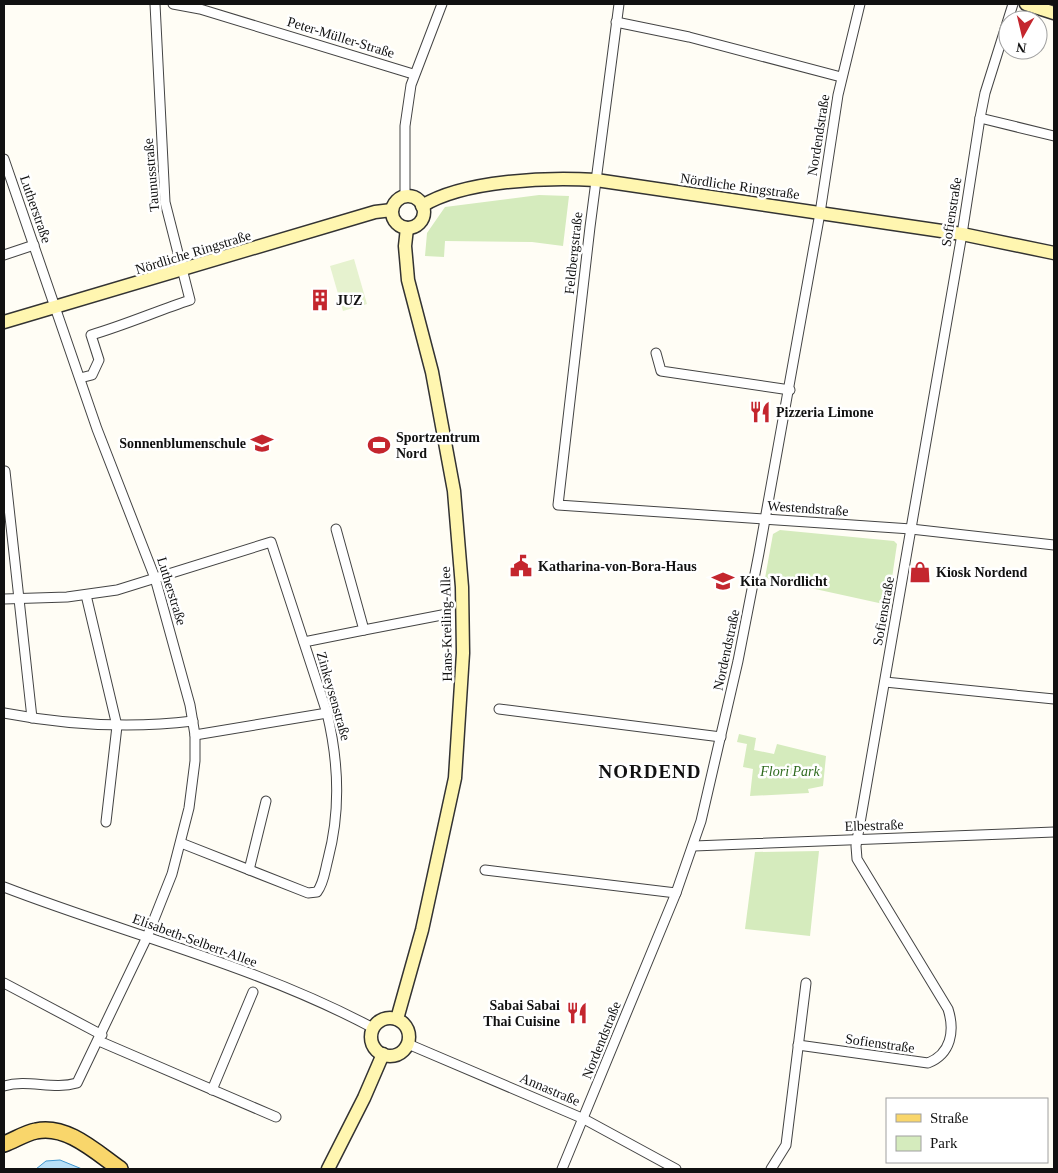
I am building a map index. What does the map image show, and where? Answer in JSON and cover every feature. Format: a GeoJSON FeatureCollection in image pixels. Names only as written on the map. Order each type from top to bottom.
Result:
{"type":"FeatureCollection","features":[{"type":"Feature","properties":{"kind":"main road"},"geometry":{"type":"LineString","coordinates":[[4,1153],[9,1142],[38,1130],[58,1132],[81,1142],[120,1169]]}},
{"type":"Feature","properties":{"kind":"street","name":"Taunusstraße"},"geometry":{"type":"LineString","coordinates":[[80,378],[92,375],[99,360],[91,335],[136,321],[150,313],[190,300],[184,271],[164,202],[155,4]]}},
{"type":"Feature","properties":{"kind":"street","name":"Peter-Müller-Straße"},"geometry":{"type":"LineString","coordinates":[[173,4],[200,9],[413,74]]}},
{"type":"Feature","properties":{"kind":"street"},"geometry":{"type":"LineString","coordinates":[[405,196],[405,126],[413,74],[442,4]]}},
{"type":"Feature","properties":{"kind":"street","name":"Feldbergstraße"},"geometry":{"type":"LineString","coordinates":[[558,505],[596,180],[616,22],[620,4]]}},
{"type":"Feature","properties":{"kind":"street","name":"Nordendstraße"},"geometry":{"type":"LineString","coordinates":[[562,1169],[694,846],[721,737],[766,519],[790,390],[841,77],[860,4]]}},
{"type":"Feature","properties":{"kind":"street","name":"Sofienstraße"},"geometry":{"type":"LineString","coordinates":[[798,1045],[928,1063],[943,1054],[948,1046],[952,1028],[948,1009],[858,859],[857,840],[962,234],[980,118],[985,93],[1013,4]]}},
{"type":"Feature","properties":{"kind":"street"},"geometry":{"type":"LineString","coordinates":[[1026,4],[1054,13]]}},
{"type":"Feature","properties":{"kind":"street"},"geometry":{"type":"LineString","coordinates":[[616,22],[689,37],[841,77]]}},
{"type":"Feature","properties":{"kind":"street"},"geometry":{"type":"LineString","coordinates":[[980,118],[1054,136]]}},
{"type":"Feature","properties":{"kind":"street","name":"Lutherstraße"},"geometry":{"type":"LineString","coordinates":[[4,160],[97,429],[155,578],[196,735],[193,784],[181,843],[172,874],[147,937],[101,1038],[77,1083],[66,1086],[18,1082],[4,1086]]}},
{"type":"Feature","properties":{"kind":"street","name":"Nördliche Ringstraße"},"geometry":{"type":"LineString","coordinates":[[422,206],[437,197],[488,186],[553,178],[596,180],[962,234],[1054,253]]}},
{"type":"Feature","properties":{"kind":"street"},"geometry":{"type":"LineString","coordinates":[[405,196],[413,197],[422,206],[422,219],[418,224],[407,228],[396,222],[392,210],[398,199],[405,196]]}},
{"type":"Feature","properties":{"kind":"street","name":"Nördliche Ringstraße"},"geometry":{"type":"LineString","coordinates":[[4,322],[184,271],[375,212],[392,210]]}},
{"type":"Feature","properties":{"kind":"street","name":"Hans-Kreiling-Allee"},"geometry":{"type":"LineString","coordinates":[[397,1019],[424,922],[455,778],[463,653],[462,586],[454,491],[432,372],[408,280],[406,258],[407,228]]}},
{"type":"Feature","properties":{"kind":"street"},"geometry":{"type":"LineString","coordinates":[[4,255],[34,245]]}},
{"type":"Feature","properties":{"kind":"street"},"geometry":{"type":"LineString","coordinates":[[656,353],[661,371],[790,390]]}},
{"type":"Feature","properties":{"kind":"street"},"geometry":{"type":"LineString","coordinates":[[5,471],[32,718]]}},
{"type":"Feature","properties":{"kind":"street","name":"Westendstraße"},"geometry":{"type":"LineString","coordinates":[[558,505],[911,529],[1054,545]]}},
{"type":"Feature","properties":{"kind":"street"},"geometry":{"type":"LineString","coordinates":[[336,530],[364,630]]}},
{"type":"Feature","properties":{"kind":"street","name":"Zinkeysenstraße"},"geometry":{"type":"LineString","coordinates":[[155,578],[271,542],[327,713],[338,775],[338,797],[332,845],[317,892],[308,893],[181,843]]}},
{"type":"Feature","properties":{"kind":"street"},"geometry":{"type":"LineString","coordinates":[[4,599],[18,600],[86,595],[117,590],[155,578]]}},
{"type":"Feature","properties":{"kind":"street"},"geometry":{"type":"LineString","coordinates":[[86,595],[117,726],[106,822]]}},
{"type":"Feature","properties":{"kind":"street","name":"Zinkeysenstraße"},"geometry":{"type":"LineString","coordinates":[[304,642],[447,614]]}},
{"type":"Feature","properties":{"kind":"street"},"geometry":{"type":"LineString","coordinates":[[884,682],[1054,699]]}},
{"type":"Feature","properties":{"kind":"street"},"geometry":{"type":"LineString","coordinates":[[498,709],[721,737]]}},
{"type":"Feature","properties":{"kind":"street"},"geometry":{"type":"LineString","coordinates":[[4,713],[72,724],[117,726],[193,721]]}},
{"type":"Feature","properties":{"kind":"street"},"geometry":{"type":"LineString","coordinates":[[196,735],[327,713]]}},
{"type":"Feature","properties":{"kind":"street"},"geometry":{"type":"LineString","coordinates":[[249,870],[266,801]]}},
{"type":"Feature","properties":{"kind":"street","name":"Elbestraße"},"geometry":{"type":"LineString","coordinates":[[694,846],[1054,832]]}},
{"type":"Feature","properties":{"kind":"street"},"geometry":{"type":"LineString","coordinates":[[485,870],[676,893]]}},
{"type":"Feature","properties":{"kind":"street","name":"Elisabeth-Selbert-Allee"},"geometry":{"type":"LineString","coordinates":[[4,887],[315,999],[373,1028]]}},
{"type":"Feature","properties":{"kind":"street"},"geometry":{"type":"LineString","coordinates":[[4,983],[101,1038],[212,1090],[276,1117]]}},
{"type":"Feature","properties":{"kind":"street"},"geometry":{"type":"LineString","coordinates":[[771,1169],[786,1144],[806,983]]}},
{"type":"Feature","properties":{"kind":"street"},"geometry":{"type":"LineString","coordinates":[[212,1090],[254,992]]}},
{"type":"Feature","properties":{"kind":"street"},"geometry":{"type":"LineString","coordinates":[[383,1019],[397,1019],[407,1026],[410,1038],[408,1044],[398,1054],[382,1054],[377,1051],[372,1040],[373,1028],[383,1019]]}},
{"type":"Feature","properties":{"kind":"street","name":"Annastraße"},"geometry":{"type":"LineString","coordinates":[[408,1044],[584,1119],[676,1169]]}},
{"type":"Feature","properties":{"kind":"street"},"geometry":{"type":"LineString","coordinates":[[328,1169],[364,1098],[382,1054]]}},
{"type":"Feature","properties":{"kind":"green space"},"geometry":{"type":"Polygon","coordinates":[[[539,195],[569,196],[563,246],[532,242],[445,241],[444,257],[425,256],[427,233],[445,207],[539,195]]]}},
{"type":"Feature","properties":{"kind":"green space"},"geometry":{"type":"Polygon","coordinates":[[[354,259],[367,304],[343,311],[330,266],[354,259]]]}},
{"type":"Feature","properties":{"kind":"green space"},"geometry":{"type":"Polygon","coordinates":[[[780,530],[894,541],[897,544],[888,605],[765,578],[773,534],[780,530]]]}},
{"type":"Feature","properties":{"kind":"green space","name":"Flori Park"},"geometry":{"type":"Polygon","coordinates":[[[739,734],[756,738],[754,750],[774,754],[777,744],[826,756],[823,786],[808,789],[809,793],[750,796],[753,769],[743,767],[747,744],[737,742],[739,734]]]}},
{"type":"Feature","properties":{"kind":"green space"},"geometry":{"type":"Polygon","coordinates":[[[819,851],[810,936],[745,929],[755,852],[819,851]]]}},
{"type":"Feature","properties":{"kind":"water"},"geometry":{"type":"Polygon","coordinates":[[[60,1160],[82,1169],[36,1169],[46,1161],[60,1160]]]}},
{"type":"Feature","properties":{"kind":"place","name":"JUZ"},"geometry":{"type":"Point","coordinates":[320,300]}},
{"type":"Feature","properties":{"kind":"place","name":"Pizzeria Limone"},"geometry":{"type":"Point","coordinates":[760,412]}},
{"type":"Feature","properties":{"kind":"place","name":"Sonnenblumenschule"},"geometry":{"type":"Point","coordinates":[262,443]}},
{"type":"Feature","properties":{"kind":"place","name":"Sportzentrum Nord"},"geometry":{"type":"Point","coordinates":[379,445]}},
{"type":"Feature","properties":{"kind":"place","name":"Katharina-von-Bora-Haus"},"geometry":{"type":"Point","coordinates":[521,566]}},
{"type":"Feature","properties":{"kind":"place","name":"Kiosk Nordend"},"geometry":{"type":"Point","coordinates":[920,572]}},
{"type":"Feature","properties":{"kind":"place","name":"Kita Nordlicht"},"geometry":{"type":"Point","coordinates":[723,581]}},
{"type":"Feature","properties":{"kind":"place","name":"Sabai Sabai Thai Cuisine"},"geometry":{"type":"Point","coordinates":[577,1013]}},
{"type":"Feature","properties":{"kind":"district","name":"NORDEND"},"geometry":{"type":"Point","coordinates":[650,771]}}]}
